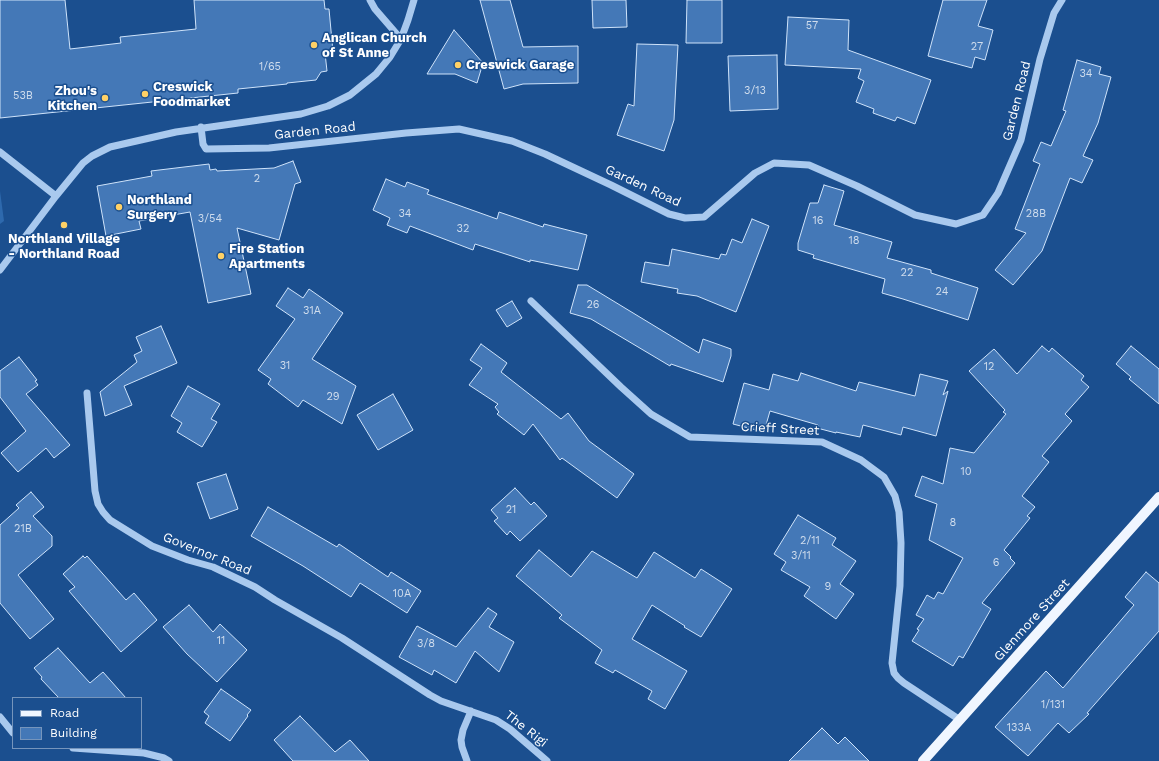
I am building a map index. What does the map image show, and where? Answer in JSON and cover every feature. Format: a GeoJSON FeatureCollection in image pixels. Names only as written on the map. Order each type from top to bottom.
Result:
{"type":"FeatureCollection","features":[{"type":"Feature","properties":{"kind":"main road","name":"Glenmore Street"},"geometry":{"type":"LineString","coordinates":[[923,761],[1159,497]]}},
{"type":"Feature","properties":{"kind":"street"},"geometry":{"type":"LineString","coordinates":[[370,0],[375,9],[401,39]]}},
{"type":"Feature","properties":{"kind":"street"},"geometry":{"type":"LineString","coordinates":[[0,270],[56,196],[83,163],[92,156],[110,147],[155,136],[201,127],[301,114],[328,106],[350,95],[376,74],[390,57],[401,39],[414,0]]}},
{"type":"Feature","properties":{"kind":"street","name":"Garden Road"},"geometry":{"type":"LineString","coordinates":[[201,127],[203,144],[206,149],[269,148],[406,133],[459,130],[512,141],[545,154],[669,214],[685,218],[704,217],[755,173],[774,163],[809,165],[857,186],[915,215],[956,224],[984,215],[998,193],[1021,140],[1040,59],[1054,13],[1062,0]]}},
{"type":"Feature","properties":{"kind":"street"},"geometry":{"type":"LineString","coordinates":[[0,152],[56,196]]}},
{"type":"Feature","properties":{"kind":"street","name":"Crieff Street"},"geometry":{"type":"LineString","coordinates":[[531,301],[651,414],[690,437],[822,442],[861,460],[884,477],[895,496],[899,512],[901,543],[900,586],[892,663],[894,673],[904,683],[960,720]]}},
{"type":"Feature","properties":{"kind":"street","name":"Governor Road"},"geometry":{"type":"LineString","coordinates":[[87,393],[95,491],[98,504],[110,520],[152,546],[188,560],[213,567],[255,587],[342,638],[430,695],[441,701],[471,712]]}},
{"type":"Feature","properties":{"kind":"street"},"geometry":{"type":"LineString","coordinates":[[467,761],[461,740],[463,730],[471,712]]}},
{"type":"Feature","properties":{"kind":"street","name":"The Rigi"},"geometry":{"type":"LineString","coordinates":[[471,712],[496,720],[510,729],[547,761]]}},
{"type":"Feature","properties":{"kind":"street"},"geometry":{"type":"LineString","coordinates":[[0,717],[12,732]]}},
{"type":"Feature","properties":{"kind":"street"},"geometry":{"type":"LineString","coordinates":[[87,749],[144,753],[164,758],[169,761]]}},
{"type":"Feature","properties":{"kind":"shaded area"},"geometry":{"type":"Polygon","coordinates":[[[0,191],[4,221],[0,224],[0,191]]]}},
{"type":"Feature","properties":{"kind":"building"},"geometry":{"type":"Polygon","coordinates":[[[0,0],[65,0],[70,49],[121,43],[120,37],[196,29],[194,0],[324,0],[325,9],[329,9],[333,52],[325,53],[327,71],[321,72],[316,80],[238,89],[238,93],[0,118],[0,0]]]}},
{"type":"Feature","properties":{"kind":"building"},"geometry":{"type":"Polygon","coordinates":[[[480,0],[510,0],[523,47],[578,46],[578,83],[523,84],[504,89],[480,0]]]}},
{"type":"Feature","properties":{"kind":"building"},"geometry":{"type":"Polygon","coordinates":[[[592,0],[626,0],[627,27],[593,28],[592,0]]]}},
{"type":"Feature","properties":{"kind":"building"},"geometry":{"type":"Polygon","coordinates":[[[687,0],[722,0],[722,43],[686,43],[687,0]]]}},
{"type":"Feature","properties":{"kind":"building"},"geometry":{"type":"Polygon","coordinates":[[[943,0],[987,0],[978,26],[993,30],[985,60],[975,57],[972,68],[928,56],[943,0]]]}},
{"type":"Feature","properties":{"kind":"building"},"geometry":{"type":"Polygon","coordinates":[[[788,17],[849,20],[848,50],[931,80],[915,124],[897,117],[895,121],[873,113],[874,109],[856,102],[864,81],[858,78],[861,69],[785,65],[788,17]]]}},
{"type":"Feature","properties":{"kind":"building","name":"Creswick Garage"},"geometry":{"type":"Polygon","coordinates":[[[454,30],[483,63],[477,83],[455,74],[427,74],[454,30]]]}},
{"type":"Feature","properties":{"kind":"building"},"geometry":{"type":"Polygon","coordinates":[[[637,44],[678,45],[674,120],[664,151],[617,135],[628,104],[634,106],[637,44]]]}},
{"type":"Feature","properties":{"kind":"building"},"geometry":{"type":"Polygon","coordinates":[[[777,55],[778,109],[730,111],[728,56],[777,55]]]}},
{"type":"Feature","properties":{"kind":"building"},"geometry":{"type":"Polygon","coordinates":[[[1077,60],[1101,67],[1099,74],[1111,77],[1098,123],[1083,156],[1093,160],[1082,183],[1070,178],[1042,251],[1013,285],[995,270],[1026,233],[1015,229],[1040,164],[1033,161],[1041,142],[1051,146],[1066,111],[1063,110],[1077,60]]]}},
{"type":"Feature","properties":{"kind":"building"},"geometry":{"type":"Polygon","coordinates":[[[293,161],[301,182],[295,184],[279,240],[237,228],[251,294],[208,303],[190,212],[139,221],[141,229],[106,236],[97,186],[152,176],[151,171],[209,164],[210,170],[216,169],[217,171],[274,168],[293,161]]]}},
{"type":"Feature","properties":{"kind":"building"},"geometry":{"type":"Polygon","coordinates":[[[386,179],[405,187],[407,182],[429,190],[427,194],[497,219],[499,212],[543,227],[544,224],[587,235],[578,270],[530,260],[530,262],[475,244],[473,250],[410,226],[407,233],[387,225],[390,218],[373,210],[386,179]]]}},
{"type":"Feature","properties":{"kind":"building"},"geometry":{"type":"Polygon","coordinates":[[[824,185],[844,191],[834,225],[892,242],[887,258],[931,270],[931,273],[978,288],[968,320],[882,293],[885,279],[813,258],[814,255],[798,250],[798,243],[810,203],[818,203],[824,185]]]}},
{"type":"Feature","properties":{"kind":"building"},"geometry":{"type":"Polygon","coordinates":[[[752,219],[769,226],[736,312],[697,296],[677,293],[678,289],[641,282],[645,262],[669,266],[672,249],[719,259],[721,254],[726,255],[732,239],[742,243],[752,219]]]}},
{"type":"Feature","properties":{"kind":"building"},"geometry":{"type":"Polygon","coordinates":[[[578,285],[587,285],[699,353],[703,339],[731,349],[731,356],[723,382],[671,364],[670,366],[591,319],[570,313],[578,285]]]}},
{"type":"Feature","properties":{"kind":"building"},"geometry":{"type":"Polygon","coordinates":[[[288,288],[303,298],[309,289],[343,313],[312,359],[356,386],[342,424],[303,400],[298,407],[268,384],[271,379],[258,370],[295,319],[276,306],[288,288]]]}},
{"type":"Feature","properties":{"kind":"building"},"geometry":{"type":"Polygon","coordinates":[[[512,301],[522,318],[507,327],[496,310],[512,301]]]}},
{"type":"Feature","properties":{"kind":"building"},"geometry":{"type":"Polygon","coordinates":[[[161,326],[177,363],[124,386],[132,405],[105,416],[100,392],[137,362],[134,355],[142,351],[136,337],[161,326]]]}},
{"type":"Feature","properties":{"kind":"building"},"geometry":{"type":"Polygon","coordinates":[[[481,344],[507,363],[501,372],[561,419],[568,413],[589,441],[634,474],[617,498],[562,458],[560,460],[533,424],[524,435],[497,414],[499,412],[495,407],[498,404],[469,385],[482,368],[470,360],[481,344]]]}},
{"type":"Feature","properties":{"kind":"building"},"geometry":{"type":"Polygon","coordinates":[[[1042,346],[1049,352],[1052,348],[1084,376],[1081,380],[1089,387],[1065,414],[1072,421],[1042,456],[1049,462],[1022,496],[1035,507],[1027,516],[1030,518],[1004,550],[1015,563],[982,603],[991,609],[963,658],[959,656],[953,666],[912,641],[919,630],[917,629],[924,619],[916,615],[927,595],[934,599],[938,592],[943,594],[963,558],[929,540],[937,504],[915,496],[922,476],[943,484],[950,448],[974,453],[1006,414],[1003,412],[1005,410],[969,371],[994,349],[1017,374],[1042,346]]]}},
{"type":"Feature","properties":{"kind":"building"},"geometry":{"type":"Polygon","coordinates":[[[1131,346],[1159,369],[1159,404],[1129,379],[1131,377],[1116,364],[1131,346]]]}},
{"type":"Feature","properties":{"kind":"building"},"geometry":{"type":"Polygon","coordinates":[[[19,357],[37,380],[35,381],[38,385],[26,394],[70,445],[54,458],[46,448],[18,472],[1,453],[26,431],[0,397],[0,371],[19,357]]]}},
{"type":"Feature","properties":{"kind":"building"},"geometry":{"type":"Polygon","coordinates":[[[801,373],[856,391],[859,382],[915,396],[920,374],[948,381],[943,395],[948,391],[936,436],[903,427],[901,435],[863,425],[860,437],[817,428],[818,425],[770,411],[764,432],[733,424],[744,383],[769,390],[773,374],[798,381],[801,373]]]}},
{"type":"Feature","properties":{"kind":"building"},"geometry":{"type":"Polygon","coordinates":[[[188,386],[220,404],[211,419],[217,422],[202,447],[177,432],[182,423],[171,416],[188,386]]]}},
{"type":"Feature","properties":{"kind":"building"},"geometry":{"type":"Polygon","coordinates":[[[393,394],[413,430],[378,450],[357,415],[393,394]]]}},
{"type":"Feature","properties":{"kind":"building"},"geometry":{"type":"Polygon","coordinates":[[[226,474],[238,509],[210,519],[197,483],[226,474]]]}},
{"type":"Feature","properties":{"kind":"building"},"geometry":{"type":"Polygon","coordinates":[[[515,488],[531,505],[534,502],[547,516],[520,541],[510,531],[507,535],[494,521],[498,518],[491,510],[515,488]]]}},
{"type":"Feature","properties":{"kind":"building"},"geometry":{"type":"Polygon","coordinates":[[[31,492],[44,507],[33,516],[52,536],[52,546],[18,575],[54,619],[30,639],[0,603],[0,525],[19,508],[16,505],[31,492]]]}},
{"type":"Feature","properties":{"kind":"building"},"geometry":{"type":"Polygon","coordinates":[[[268,507],[337,547],[339,544],[388,577],[391,572],[421,591],[407,613],[360,583],[351,597],[303,566],[251,536],[268,507]]]}},
{"type":"Feature","properties":{"kind":"building"},"geometry":{"type":"Polygon","coordinates":[[[798,515],[836,538],[832,545],[856,561],[840,584],[854,594],[836,619],[804,596],[810,587],[781,570],[786,562],[774,554],[798,515]]]}},
{"type":"Feature","properties":{"kind":"building"},"geometry":{"type":"Polygon","coordinates":[[[539,550],[571,577],[592,551],[637,578],[654,552],[695,578],[701,569],[732,589],[701,637],[652,605],[632,639],[687,671],[665,709],[648,699],[652,691],[615,670],[613,673],[595,663],[602,650],[559,618],[562,615],[516,576],[539,550]]]}},
{"type":"Feature","properties":{"kind":"building"},"geometry":{"type":"Polygon","coordinates":[[[83,556],[85,558],[87,556],[126,600],[134,593],[157,620],[121,652],[69,591],[75,587],[63,574],[83,556]]]}},
{"type":"Feature","properties":{"kind":"building"},"geometry":{"type":"Polygon","coordinates":[[[1146,572],[1159,583],[1159,631],[1087,713],[1089,714],[1069,733],[1058,723],[1028,756],[995,727],[1046,671],[1063,688],[1134,605],[1125,597],[1146,572]]]}},
{"type":"Feature","properties":{"kind":"building"},"geometry":{"type":"Polygon","coordinates":[[[189,605],[213,632],[220,624],[247,650],[217,682],[187,654],[163,627],[189,605]]]}},
{"type":"Feature","properties":{"kind":"building"},"geometry":{"type":"Polygon","coordinates":[[[488,608],[497,614],[489,627],[514,642],[499,672],[475,651],[456,683],[434,670],[432,675],[399,657],[417,626],[456,647],[488,608]]]}},
{"type":"Feature","properties":{"kind":"building"},"geometry":{"type":"Polygon","coordinates":[[[58,648],[90,683],[103,672],[125,697],[58,697],[41,679],[42,677],[34,668],[58,648]]]}},
{"type":"Feature","properties":{"kind":"building"},"geometry":{"type":"Polygon","coordinates":[[[221,689],[251,710],[230,741],[205,723],[209,716],[204,712],[221,689]]]}},
{"type":"Feature","properties":{"kind":"building"},"geometry":{"type":"Polygon","coordinates":[[[300,716],[335,752],[350,740],[369,761],[293,761],[274,740],[300,716]]]}},
{"type":"Feature","properties":{"kind":"building"},"geometry":{"type":"Polygon","coordinates":[[[822,728],[838,744],[845,737],[869,761],[789,761],[822,728]]]}},
{"type":"Feature","properties":{"kind":"place","name":"Anglican Church of St Anne"},"geometry":{"type":"Point","coordinates":[314,45]}},
{"type":"Feature","properties":{"kind":"place","name":"Creswick Garage"},"geometry":{"type":"Point","coordinates":[458,65]}},
{"type":"Feature","properties":{"kind":"place","name":"Creswick Foodmarket"},"geometry":{"type":"Point","coordinates":[145,94]}},
{"type":"Feature","properties":{"kind":"place","name":"Zhou's Kitchen"},"geometry":{"type":"Point","coordinates":[105,98]}},
{"type":"Feature","properties":{"kind":"place","name":"Northland Surgery"},"geometry":{"type":"Point","coordinates":[119,207]}},
{"type":"Feature","properties":{"kind":"place","name":"Northland Village - Northland Road"},"geometry":{"type":"Point","coordinates":[64,225]}},
{"type":"Feature","properties":{"kind":"place","name":"Fire Station Apartments"},"geometry":{"type":"Point","coordinates":[221,256]}}]}
